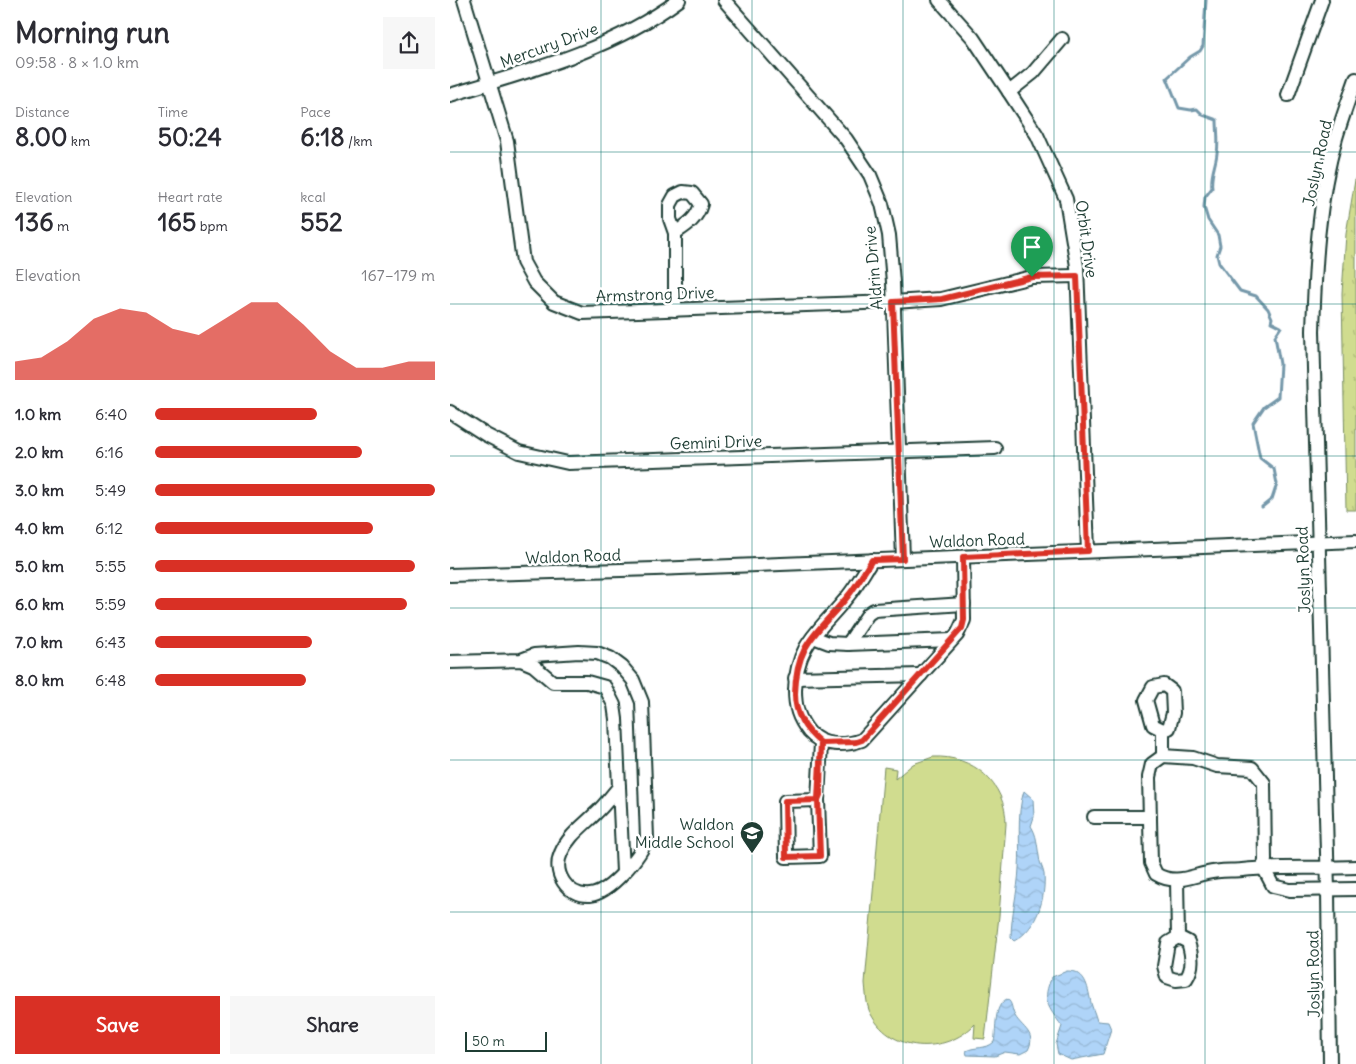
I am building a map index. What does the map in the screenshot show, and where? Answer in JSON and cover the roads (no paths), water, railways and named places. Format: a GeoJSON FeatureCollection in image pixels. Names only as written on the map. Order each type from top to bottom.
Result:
{"type":"FeatureCollection","features":[{"type":"Feature","properties":{"kind":"street","name":"Armstrong Drive"},"geometry":{"type":"LineString","coordinates":[[464,0],[507,141],[523,262],[534,282],[554,302],[582,313],[893,302],[942,299],[1032,277],[1077,276]]}},
{"type":"Feature","properties":{"kind":"street","name":"Mercury Drive"},"geometry":{"type":"LineString","coordinates":[[450,95],[594,49],[639,27],[679,0]]}},
{"type":"Feature","properties":{"kind":"street","name":"Aldrin Drive"},"geometry":{"type":"LineString","coordinates":[[724,0],[846,139],[870,176],[882,204],[889,235],[893,302],[903,559]]}},
{"type":"Feature","properties":{"kind":"street","name":"Orbit Drive"},"geometry":{"type":"LineString","coordinates":[[938,0],[973,38],[1009,92],[1036,135],[1066,199],[1074,238],[1077,276],[1088,551]]}},
{"type":"Feature","properties":{"kind":"street"},"geometry":{"type":"LineString","coordinates":[[1288,95],[1322,0]]}},
{"type":"Feature","properties":{"kind":"street"},"geometry":{"type":"LineString","coordinates":[[1009,92],[1033,73],[1062,39]]}},
{"type":"Feature","properties":{"kind":"street","name":"Joslyn Road"},"geometry":{"type":"LineString","coordinates":[[1330,1064],[1328,890],[1313,381],[1315,270],[1325,188],[1336,139],[1356,79]]}},
{"type":"Feature","properties":{"kind":"street"},"geometry":{"type":"LineString","coordinates":[[675,233],[676,310]]}},
{"type":"Feature","properties":{"kind":"street","name":"Gemini Drive"},"geometry":{"type":"LineString","coordinates":[[450,412],[486,435],[519,452],[568,463],[995,448]]}},
{"type":"Feature","properties":{"kind":"street","name":"Waldon Road"},"geometry":{"type":"LineString","coordinates":[[450,575],[1356,541]]}},
{"type":"Feature","properties":{"kind":"street"},"geometry":{"type":"LineString","coordinates":[[872,560],[850,594],[813,637],[799,658],[796,678],[797,713],[813,737],[821,743],[856,742],[862,740],[962,628],[964,620],[963,557]]}},
{"type":"Feature","properties":{"kind":"street"},"geometry":{"type":"LineString","coordinates":[[848,644],[868,614],[874,610],[964,604]]}},
{"type":"Feature","properties":{"kind":"street"},"geometry":{"type":"LineString","coordinates":[[813,637],[829,643],[848,644],[952,640]]}},
{"type":"Feature","properties":{"kind":"street"},"geometry":{"type":"LineString","coordinates":[[450,662],[521,660],[534,655],[597,653],[610,658],[622,667],[633,680],[642,702],[648,838],[644,848],[611,885],[600,892],[590,895],[581,894],[564,884],[557,866],[560,855],[573,834],[598,812],[618,788]]}},
{"type":"Feature","properties":{"kind":"street"},"geometry":{"type":"LineString","coordinates":[[521,660],[533,664],[553,682],[587,682],[605,687],[610,694],[616,719],[623,872]]}},
{"type":"Feature","properties":{"kind":"street"},"geometry":{"type":"LineString","coordinates":[[796,678],[921,675]]}},
{"type":"Feature","properties":{"kind":"street"},"geometry":{"type":"LineString","coordinates":[[1163,730],[1163,756]]}},
{"type":"Feature","properties":{"kind":"street"},"geometry":{"type":"LineString","coordinates":[[818,800],[785,801],[786,857],[820,856],[818,800],[821,743]]}},
{"type":"Feature","properties":{"kind":"street"},"geometry":{"type":"LineString","coordinates":[[1356,867],[1263,867],[1207,873],[1191,879],[1177,880],[1162,877],[1152,868],[1150,769],[1156,760],[1163,756],[1193,758],[1217,766],[1244,766],[1252,768],[1258,772],[1264,783],[1265,860],[1263,867],[1273,886],[1290,890],[1356,889]]}},
{"type":"Feature","properties":{"kind":"street"},"geometry":{"type":"LineString","coordinates":[[1094,817],[1150,818]]}},
{"type":"Feature","properties":{"kind":"street"},"geometry":{"type":"LineString","coordinates":[[1177,880],[1178,937]]}},
{"type":"Feature","properties":{"kind":"water"},"geometry":{"type":"Polygon","coordinates":[[[1024,791],[1033,799],[1034,817],[1031,826],[1035,833],[1044,874],[1044,883],[1041,903],[1034,921],[1022,936],[1014,941],[1011,938],[1011,929],[1018,877],[1019,819],[1024,791]]]}},
{"type":"Feature","properties":{"kind":"water"},"geometry":{"type":"Polygon","coordinates":[[[1067,971],[1077,973],[1084,979],[1097,1021],[1108,1022],[1111,1029],[1103,1054],[1071,1060],[1058,1054],[1056,1044],[1062,1026],[1050,1008],[1047,992],[1052,977],[1067,971]]]}},
{"type":"Feature","properties":{"kind":"water"},"geometry":{"type":"Polygon","coordinates":[[[1007,999],[1015,1016],[1030,1035],[1031,1039],[1028,1050],[1020,1054],[1005,1052],[995,1056],[967,1055],[966,1051],[988,1046],[994,1042],[999,1006],[1007,999]]]}},
{"type":"Feature","properties":{"kind":"waterway"},"geometry":{"type":"LineString","coordinates":[[1206,0],[1203,46],[1200,51],[1190,57],[1167,78],[1179,108],[1197,109],[1203,115],[1217,120],[1218,149],[1212,188],[1205,197],[1204,207],[1208,220],[1218,235],[1220,246],[1217,255],[1219,263],[1240,291],[1256,296],[1268,309],[1272,318],[1271,322],[1281,327],[1275,336],[1280,364],[1278,397],[1264,407],[1253,423],[1260,458],[1274,469],[1277,484],[1272,499],[1262,507]]}},
{"type":"Feature","properties":{"kind":"place","name":"Waldon Middle School"},"geometry":{"type":"Point","coordinates":[752,854]}}]}
